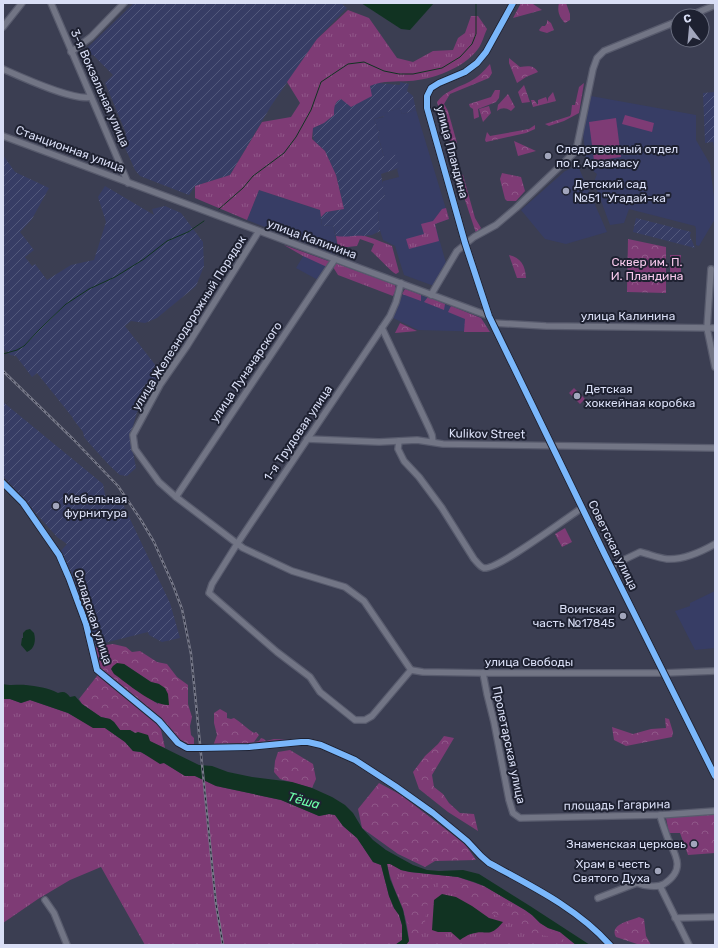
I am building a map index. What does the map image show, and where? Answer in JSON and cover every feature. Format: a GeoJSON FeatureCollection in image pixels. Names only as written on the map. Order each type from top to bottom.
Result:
{"type":"FeatureCollection","features":[{"type":"Feature","properties":{"kind":"street"},"geometry":{"type":"LineString","coordinates":[[3,27],[22,3]]}},
{"type":"Feature","properties":{"kind":"street","name":"3-я Вокзальная улица"},"geometry":{"type":"LineString","coordinates":[[51,3],[128,182]]}},
{"type":"Feature","properties":{"kind":"street"},"geometry":{"type":"LineString","coordinates":[[71,52],[91,37],[124,3]]}},
{"type":"Feature","properties":{"kind":"street","name":"улица Пландина"},"geometry":{"type":"LineString","coordinates":[[493,323],[489,316],[466,243],[427,108],[427,96],[431,88],[465,72],[477,63],[486,52],[513,3]]}},
{"type":"Feature","properties":{"kind":"street"},"geometry":{"type":"LineString","coordinates":[[708,8],[713,6]]}},
{"type":"Feature","properties":{"kind":"street"},"geometry":{"type":"LineString","coordinates":[[431,295],[452,258],[466,243],[496,225],[576,151],[593,69],[597,58],[604,51],[670,23]]}},
{"type":"Feature","properties":{"kind":"street"},"geometry":{"type":"LineString","coordinates":[[3,69],[45,86],[70,94],[83,98],[91,97]]}},
{"type":"Feature","properties":{"kind":"street","name":"Станционная улица"},"geometry":{"type":"LineString","coordinates":[[3,136],[128,182]]}},
{"type":"Feature","properties":{"kind":"street","name":"улица Калинина"},"geometry":{"type":"LineString","coordinates":[[128,182],[489,316]]}},
{"type":"Feature","properties":{"kind":"street","name":"улица Железнодорожный Порядок"},"geometry":{"type":"LineString","coordinates":[[176,497],[159,482],[135,449],[133,435],[160,385],[187,346],[259,231]]}},
{"type":"Feature","properties":{"kind":"street","name":"улица Луначарского"},"geometry":{"type":"LineString","coordinates":[[176,497],[335,259]]}},
{"type":"Feature","properties":{"kind":"street"},"geometry":{"type":"LineString","coordinates":[[711,269],[707,328],[715,367]]}},
{"type":"Feature","properties":{"kind":"street","name":"1-я Трудовая улица"},"geometry":{"type":"LineString","coordinates":[[401,283],[397,299],[390,316],[237,544],[212,584],[209,593],[277,652],[310,677],[320,692],[355,720],[365,720],[372,716],[411,670]]}},
{"type":"Feature","properties":{"kind":"street","name":"улица Калинина"},"geometry":{"type":"LineString","coordinates":[[493,323],[546,326],[715,328]]}},
{"type":"Feature","properties":{"kind":"street","name":"Советская улица"},"geometry":{"type":"LineString","coordinates":[[493,323],[582,508],[715,776]]}},
{"type":"Feature","properties":{"kind":"street"},"geometry":{"type":"LineString","coordinates":[[382,328],[430,428],[433,442]]}},
{"type":"Feature","properties":{"kind":"street","name":"Kulikov Street"},"geometry":{"type":"LineString","coordinates":[[307,439],[378,442],[417,440],[443,444],[715,448]]}},
{"type":"Feature","properties":{"kind":"street"},"geometry":{"type":"LineString","coordinates":[[399,441],[398,449],[404,461],[419,477],[442,508],[474,559],[484,568],[492,566],[509,557],[582,508]]}},
{"type":"Feature","properties":{"kind":"street","name":"Складская улица"},"geometry":{"type":"LineString","coordinates":[[3,483],[23,503],[59,555],[86,624],[96,670],[159,721],[178,743],[187,748],[201,748],[249,747],[308,742],[321,745],[354,760],[395,786],[433,813],[467,841],[489,863],[556,900],[598,931],[610,945]]}},
{"type":"Feature","properties":{"kind":"street"},"geometry":{"type":"LineString","coordinates":[[176,497],[243,548],[292,571],[345,587],[364,601],[411,670]]}},
{"type":"Feature","properties":{"kind":"street"},"geometry":{"type":"LineString","coordinates":[[611,566],[640,552],[666,558],[674,558],[692,555],[715,544]]}},
{"type":"Feature","properties":{"kind":"street","name":"улица Свободы"},"geometry":{"type":"LineString","coordinates":[[411,670],[423,672],[483,673],[664,673],[715,671]]}},
{"type":"Feature","properties":{"kind":"street","name":"Пролетарская улица"},"geometry":{"type":"LineString","coordinates":[[483,673],[509,800],[513,813],[520,818]]}},
{"type":"Feature","properties":{"kind":"street","name":"площадь Гагарина"},"geometry":{"type":"LineString","coordinates":[[520,818],[660,815],[715,812]]}},
{"type":"Feature","properties":{"kind":"street"},"geometry":{"type":"LineString","coordinates":[[598,898],[637,883],[642,885],[660,886],[674,874],[678,859],[664,829],[660,815]]}},
{"type":"Feature","properties":{"kind":"street"},"geometry":{"type":"LineString","coordinates":[[660,886],[689,945]]}},
{"type":"Feature","properties":{"kind":"street"},"geometry":{"type":"LineString","coordinates":[[46,900],[54,913],[67,945]]}},
{"type":"Feature","properties":{"kind":"street"},"geometry":{"type":"LineString","coordinates":[[675,918],[715,918]]}},
{"type":"Feature","properties":{"kind":"shaded area"},"geometry":{"type":"Polygon","coordinates":[[[134,3],[341,3],[347,8],[317,39],[271,106],[230,175],[195,186],[189,195],[140,176],[135,170],[123,143],[126,133],[105,83],[113,75],[93,55],[85,50],[134,3]]]}},
{"type":"Feature","properties":{"kind":"shaded area"},"geometry":{"type":"Polygon","coordinates":[[[400,82],[409,84],[407,91],[413,96],[416,110],[402,114],[400,108],[384,113],[384,116],[374,119],[380,135],[378,136],[384,157],[395,154],[399,168],[381,174],[385,197],[382,198],[383,204],[378,209],[380,231],[372,235],[344,238],[336,236],[333,225],[322,226],[321,217],[326,212],[344,209],[336,175],[325,151],[314,141],[312,128],[324,123],[338,100],[341,99],[352,106],[369,86],[377,83],[400,85],[400,82]]]}},
{"type":"Feature","properties":{"kind":"shaded area"},"geometry":{"type":"Polygon","coordinates":[[[715,92],[715,152],[713,142],[705,143],[703,93],[715,92]]]}},
{"type":"Feature","properties":{"kind":"shaded area"},"geometry":{"type":"Polygon","coordinates":[[[591,96],[696,115],[696,140],[710,164],[715,205],[715,219],[699,246],[696,245],[695,226],[629,209],[624,223],[610,225],[594,182],[597,174],[592,170],[586,161],[583,133],[591,96]]]}},
{"type":"Feature","properties":{"kind":"shaded area"},"geometry":{"type":"Polygon","coordinates":[[[400,108],[402,114],[416,110],[449,219],[435,224],[446,263],[434,286],[404,275],[395,246],[383,240],[379,227],[378,209],[382,198],[385,197],[382,184],[383,181],[399,177],[397,169],[399,168],[384,157],[378,135],[380,135],[374,119],[384,117],[383,113],[400,108]]]}},
{"type":"Feature","properties":{"kind":"shaded area"},"geometry":{"type":"Polygon","coordinates":[[[3,155],[15,172],[49,188],[32,219],[20,232],[34,250],[25,257],[32,266],[35,264],[47,280],[71,265],[94,260],[106,222],[98,197],[105,186],[154,215],[152,209],[165,206],[181,213],[203,242],[204,266],[196,286],[157,318],[145,323],[131,321],[125,326],[160,371],[159,384],[137,412],[130,437],[136,468],[127,476],[120,475],[89,443],[73,418],[37,373],[32,377],[16,356],[10,355],[3,348],[3,155]]]}},
{"type":"Feature","properties":{"kind":"shaded area","name":"Детский сад №51 \"Угадай-ка\""},"geometry":{"type":"Polygon","coordinates":[[[578,166],[607,232],[566,244],[545,239],[521,210],[565,171],[578,166]]]}},
{"type":"Feature","properties":{"kind":"shaded area"},"geometry":{"type":"Polygon","coordinates":[[[259,190],[320,210],[322,226],[333,225],[338,248],[335,254],[247,220],[259,190]]]}},
{"type":"Feature","properties":{"kind":"shaded area"},"geometry":{"type":"Polygon","coordinates":[[[636,218],[691,232],[690,236],[695,248],[633,232],[636,218]]]}},
{"type":"Feature","properties":{"kind":"shaded area"},"geometry":{"type":"Polygon","coordinates":[[[305,253],[331,262],[318,280],[296,268],[305,253]]]}},
{"type":"Feature","properties":{"kind":"shaded area"},"geometry":{"type":"Polygon","coordinates":[[[405,289],[481,318],[490,332],[418,330],[393,318],[405,289]]]}},
{"type":"Feature","properties":{"kind":"shaded area"},"geometry":{"type":"Polygon","coordinates":[[[3,402],[103,484],[106,500],[119,496],[170,603],[180,638],[162,642],[149,635],[148,632],[92,646],[59,553],[67,544],[57,537],[3,476],[3,402]]]}},
{"type":"Feature","properties":{"kind":"shaded area"},"geometry":{"type":"Polygon","coordinates":[[[715,591],[715,648],[695,650],[675,611],[690,606],[690,603],[715,591]]]}},
{"type":"Feature","properties":{"kind":"green space"},"geometry":{"type":"Polygon","coordinates":[[[521,3],[533,4],[542,10],[513,18],[521,3]]]}},
{"type":"Feature","properties":{"kind":"green space"},"geometry":{"type":"Polygon","coordinates":[[[559,3],[566,3],[570,14],[570,20],[565,23],[559,14],[559,3]]]}},
{"type":"Feature","properties":{"kind":"green space"},"geometry":{"type":"Polygon","coordinates":[[[348,10],[369,18],[397,58],[413,62],[433,51],[453,50],[458,38],[465,33],[471,16],[478,16],[487,29],[481,45],[465,62],[447,72],[428,78],[409,81],[385,82],[370,86],[372,96],[351,107],[341,99],[339,100],[334,108],[334,115],[324,123],[313,128],[312,139],[325,151],[336,175],[344,209],[326,212],[321,217],[320,210],[259,190],[247,220],[195,198],[195,186],[230,175],[262,122],[291,117],[300,103],[287,82],[317,39],[348,10]]]}},
{"type":"Feature","properties":{"kind":"green space"},"geometry":{"type":"Polygon","coordinates":[[[547,20],[551,23],[554,30],[547,33],[540,31],[539,30],[542,26],[545,26],[547,23],[547,20]]]}},
{"type":"Feature","properties":{"kind":"green space"},"geometry":{"type":"Polygon","coordinates":[[[509,58],[520,67],[533,67],[538,72],[517,83],[509,63],[509,58]]]}},
{"type":"Feature","properties":{"kind":"green space"},"geometry":{"type":"Polygon","coordinates":[[[490,64],[492,73],[489,78],[450,94],[444,104],[448,111],[457,143],[448,140],[437,102],[447,92],[475,78],[490,64]]]}},
{"type":"Feature","properties":{"kind":"green space"},"geometry":{"type":"Polygon","coordinates":[[[584,83],[579,113],[564,121],[549,126],[545,124],[570,116],[572,105],[575,105],[579,87],[584,83]]]}},
{"type":"Feature","properties":{"kind":"green space"},"geometry":{"type":"Polygon","coordinates":[[[524,85],[530,102],[522,103],[518,92],[524,85]]]}},
{"type":"Feature","properties":{"kind":"green space"},"geometry":{"type":"Polygon","coordinates":[[[495,90],[500,90],[499,98],[496,102],[478,109],[479,117],[474,119],[473,109],[469,104],[491,97],[495,90]]]}},
{"type":"Feature","properties":{"kind":"green space"},"geometry":{"type":"Polygon","coordinates":[[[553,92],[556,101],[533,107],[531,100],[534,100],[538,105],[538,100],[546,97],[548,102],[548,98],[553,92]]]}},
{"type":"Feature","properties":{"kind":"green space"},"geometry":{"type":"Polygon","coordinates":[[[508,94],[515,107],[511,111],[504,108],[497,111],[498,105],[508,94]]]}},
{"type":"Feature","properties":{"kind":"green space"},"geometry":{"type":"Polygon","coordinates":[[[489,106],[491,113],[483,122],[479,109],[489,106]]]}},
{"type":"Feature","properties":{"kind":"green space"},"geometry":{"type":"Polygon","coordinates":[[[625,115],[654,123],[652,132],[622,124],[625,115]]]}},
{"type":"Feature","properties":{"kind":"green space"},"geometry":{"type":"Polygon","coordinates":[[[616,118],[621,157],[594,161],[589,122],[616,118]]]}},
{"type":"Feature","properties":{"kind":"green space"},"geometry":{"type":"Polygon","coordinates":[[[535,125],[535,129],[526,133],[486,142],[485,140],[487,132],[490,136],[529,129],[535,125]]]}},
{"type":"Feature","properties":{"kind":"green space"},"geometry":{"type":"Polygon","coordinates":[[[514,141],[536,151],[518,156],[514,141]]]}},
{"type":"Feature","properties":{"kind":"green space"},"geometry":{"type":"Polygon","coordinates":[[[502,173],[521,177],[525,191],[516,201],[507,201],[505,199],[500,179],[502,173]]]}},
{"type":"Feature","properties":{"kind":"green space"},"geometry":{"type":"Polygon","coordinates":[[[458,175],[463,175],[475,218],[481,228],[476,233],[459,182],[458,175]]]}},
{"type":"Feature","properties":{"kind":"green space"},"geometry":{"type":"Polygon","coordinates":[[[446,208],[449,219],[435,224],[439,241],[409,249],[406,239],[424,234],[421,224],[433,221],[442,209],[446,208]]]}},
{"type":"Feature","properties":{"kind":"green space"},"geometry":{"type":"Polygon","coordinates":[[[336,236],[364,236],[392,246],[399,272],[396,274],[393,272],[371,251],[374,244],[360,239],[357,246],[338,248],[336,236]]]}},
{"type":"Feature","properties":{"kind":"green space","name":"Сквер им. П. И. Пландина"},"geometry":{"type":"Polygon","coordinates":[[[628,239],[666,247],[666,293],[627,292],[628,239]]]}},
{"type":"Feature","properties":{"kind":"green space"},"geometry":{"type":"Polygon","coordinates":[[[284,245],[331,262],[327,267],[284,245]]]}},
{"type":"Feature","properties":{"kind":"green space"},"geometry":{"type":"Polygon","coordinates":[[[509,255],[517,258],[522,263],[525,269],[526,278],[517,278],[509,255]]]}},
{"type":"Feature","properties":{"kind":"green space"},"geometry":{"type":"Polygon","coordinates":[[[670,255],[681,255],[681,273],[670,273],[670,255]]]}},
{"type":"Feature","properties":{"kind":"green space"},"geometry":{"type":"Polygon","coordinates":[[[335,263],[395,285],[396,289],[393,296],[338,275],[333,267],[335,263]]]}},
{"type":"Feature","properties":{"kind":"green space"},"geometry":{"type":"Polygon","coordinates":[[[405,289],[421,295],[421,301],[402,294],[405,289]]]}},
{"type":"Feature","properties":{"kind":"green space"},"geometry":{"type":"Polygon","coordinates":[[[428,297],[445,304],[444,310],[424,302],[428,297]]]}},
{"type":"Feature","properties":{"kind":"green space"},"geometry":{"type":"Polygon","coordinates":[[[451,306],[481,318],[490,332],[464,332],[465,319],[448,312],[451,306]]]}},
{"type":"Feature","properties":{"kind":"green space"},"geometry":{"type":"Polygon","coordinates":[[[400,323],[417,331],[395,333],[400,323]]]}},
{"type":"Feature","properties":{"kind":"green space","name":"Детская хоккейная коробка"},"geometry":{"type":"Polygon","coordinates":[[[574,388],[585,399],[580,404],[569,393],[574,388]]]}},
{"type":"Feature","properties":{"kind":"green space"},"geometry":{"type":"Polygon","coordinates":[[[565,528],[572,542],[562,547],[555,534],[565,528]]]}},
{"type":"Feature","properties":{"kind":"green space"},"geometry":{"type":"Polygon","coordinates":[[[113,644],[126,647],[132,652],[140,651],[157,662],[167,664],[177,677],[188,685],[188,704],[192,717],[190,726],[191,735],[194,738],[194,746],[191,747],[181,742],[99,670],[93,647],[113,644]],[[124,664],[124,681],[158,704],[159,684],[151,682],[124,664]]]}},
{"type":"Feature","properties":{"kind":"green space"},"geometry":{"type":"Polygon","coordinates":[[[97,670],[159,721],[165,748],[130,730],[120,730],[110,719],[101,717],[82,704],[79,699],[97,676],[97,670]]]}},
{"type":"Feature","properties":{"kind":"green space"},"geometry":{"type":"Polygon","coordinates":[[[3,699],[10,699],[21,703],[30,700],[68,713],[93,727],[105,728],[125,742],[133,751],[140,752],[164,763],[185,776],[195,776],[216,786],[281,800],[319,816],[329,814],[335,815],[343,826],[357,838],[373,862],[381,865],[389,896],[399,915],[402,925],[402,940],[395,945],[145,945],[101,867],[70,880],[38,899],[3,923],[3,699]]]}},
{"type":"Feature","properties":{"kind":"green space"},"geometry":{"type":"Polygon","coordinates":[[[220,709],[227,713],[227,718],[234,718],[254,733],[256,732],[259,735],[254,742],[259,741],[261,738],[266,741],[274,739],[300,740],[213,746],[217,735],[214,723],[214,713],[220,709]]]}},
{"type":"Feature","properties":{"kind":"green space"},"geometry":{"type":"Polygon","coordinates":[[[665,718],[669,719],[673,732],[672,737],[626,746],[614,740],[612,727],[633,734],[651,729],[666,728],[665,718]]]}},
{"type":"Feature","properties":{"kind":"green space"},"geometry":{"type":"Polygon","coordinates":[[[444,736],[454,738],[432,775],[434,787],[443,794],[449,803],[460,813],[474,814],[478,831],[448,812],[419,789],[413,772],[425,756],[444,736]]]}},
{"type":"Feature","properties":{"kind":"green space"},"geometry":{"type":"Polygon","coordinates":[[[290,750],[313,764],[316,779],[312,788],[280,779],[274,772],[278,752],[290,750]]]}},
{"type":"Feature","properties":{"kind":"green space"},"geometry":{"type":"Polygon","coordinates":[[[379,783],[401,795],[465,844],[476,860],[435,861],[425,867],[398,854],[362,828],[358,809],[379,783]]]}},
{"type":"Feature","properties":{"kind":"green space"},"geometry":{"type":"Polygon","coordinates":[[[715,812],[715,853],[688,855],[680,833],[669,833],[665,813],[715,812]]]}},
{"type":"Feature","properties":{"kind":"green space"},"geometry":{"type":"Polygon","coordinates":[[[390,863],[401,870],[458,877],[484,886],[525,910],[548,928],[560,932],[576,945],[406,945],[409,941],[407,925],[403,909],[388,870],[387,864],[390,863]]]}},
{"type":"Feature","properties":{"kind":"green space"},"geometry":{"type":"Polygon","coordinates":[[[394,878],[432,878],[424,932],[416,937],[416,945],[408,945],[411,942],[410,931],[394,878]]]}},
{"type":"Feature","properties":{"kind":"green space"},"geometry":{"type":"Polygon","coordinates":[[[439,882],[468,884],[522,913],[540,927],[559,936],[570,945],[558,945],[555,938],[524,931],[519,917],[498,917],[459,894],[437,893],[439,882]]]}},
{"type":"Feature","properties":{"kind":"green space"},"geometry":{"type":"Polygon","coordinates":[[[639,917],[644,919],[646,936],[651,945],[640,945],[616,937],[615,929],[618,926],[639,917]]]}},
{"type":"Feature","properties":{"kind":"water"},"geometry":{"type":"Polygon","coordinates":[[[361,3],[434,3],[410,30],[401,29],[361,3]]]}},
{"type":"Feature","properties":{"kind":"water"},"geometry":{"type":"Polygon","coordinates":[[[30,629],[34,633],[35,641],[32,649],[27,652],[21,645],[23,633],[30,629]]]}},
{"type":"Feature","properties":{"kind":"water"},"geometry":{"type":"Polygon","coordinates":[[[117,663],[124,664],[151,682],[159,684],[165,688],[168,694],[169,705],[155,702],[114,674],[111,669],[117,663]]]}},
{"type":"Feature","properties":{"kind":"water","name":"Тёша"},"geometry":{"type":"Polygon","coordinates":[[[3,684],[38,687],[58,693],[65,692],[70,697],[75,696],[82,704],[101,717],[110,719],[114,722],[120,730],[130,730],[135,733],[138,732],[148,735],[150,741],[199,765],[212,766],[228,772],[252,777],[292,782],[312,788],[345,805],[353,813],[362,828],[373,840],[386,850],[413,865],[427,870],[463,870],[479,874],[590,945],[576,945],[560,932],[548,928],[540,923],[525,910],[484,886],[474,882],[458,877],[410,872],[387,864],[390,879],[403,910],[409,941],[406,945],[395,945],[402,940],[402,925],[399,915],[389,896],[381,865],[373,862],[357,838],[343,826],[335,815],[329,814],[319,816],[281,800],[216,786],[195,776],[185,776],[164,763],[160,764],[141,752],[133,751],[125,742],[105,728],[93,728],[68,713],[30,700],[21,703],[10,699],[3,699],[3,684]]]}},
{"type":"Feature","properties":{"kind":"water"},"geometry":{"type":"Polygon","coordinates":[[[442,894],[456,897],[489,918],[503,922],[494,931],[476,932],[460,940],[451,932],[438,932],[432,930],[434,900],[442,894]]]}},
{"type":"Feature","properties":{"kind":"waterway"},"geometry":{"type":"LineString","coordinates":[[219,209],[243,188],[253,176],[284,153],[296,137],[311,110],[321,82],[348,64],[364,62],[384,71],[399,74],[413,74],[442,68],[460,57],[472,44],[476,34],[476,3]]}},
{"type":"Feature","properties":{"kind":"waterway"},"geometry":{"type":"LineString","coordinates":[[3,354],[17,350],[24,346],[66,304],[89,289],[115,277],[144,259],[167,241],[188,232],[204,221]]}},
{"type":"Feature","properties":{"kind":"railway"},"geometry":{"type":"LineString","coordinates":[[3,371],[73,439],[118,486],[154,542],[173,585],[182,609],[191,654],[216,904],[223,945]]}},
{"type":"Feature","properties":{"kind":"cycle path"},"geometry":{"type":"LineString","coordinates":[[513,3],[486,52],[477,63],[465,72],[431,88],[427,96],[427,108],[465,243],[489,316],[605,555],[715,776]]}},
{"type":"Feature","properties":{"kind":"cycle path"},"geometry":{"type":"LineString","coordinates":[[3,483],[23,503],[59,555],[86,624],[97,670],[159,721],[178,743],[187,748],[201,748],[249,747],[308,742],[321,745],[355,760],[433,813],[467,841],[489,863],[537,889],[568,909],[583,920],[610,945]]}},
{"type":"Feature","properties":{"kind":"place","name":"Следственный отдел по г. Арзамасу"},"geometry":{"type":"Point","coordinates":[548,156]}},
{"type":"Feature","properties":{"kind":"place","name":"Детский сад №51 \"Угадай-ка\""},"geometry":{"type":"Point","coordinates":[566,191]}},
{"type":"Feature","properties":{"kind":"place","name":"Детская хоккейная коробка"},"geometry":{"type":"Point","coordinates":[577,396]}},
{"type":"Feature","properties":{"kind":"place","name":"Мебельная фурнитура"},"geometry":{"type":"Point","coordinates":[56,506]}},
{"type":"Feature","properties":{"kind":"place","name":"Воинская часть №17845"},"geometry":{"type":"Point","coordinates":[623,616]}},
{"type":"Feature","properties":{"kind":"place","name":"Знаменская церковь"},"geometry":{"type":"Point","coordinates":[694,844]}},
{"type":"Feature","properties":{"kind":"place","name":"Храм в честь Святого Духа"},"geometry":{"type":"Point","coordinates":[658,871]}}]}
